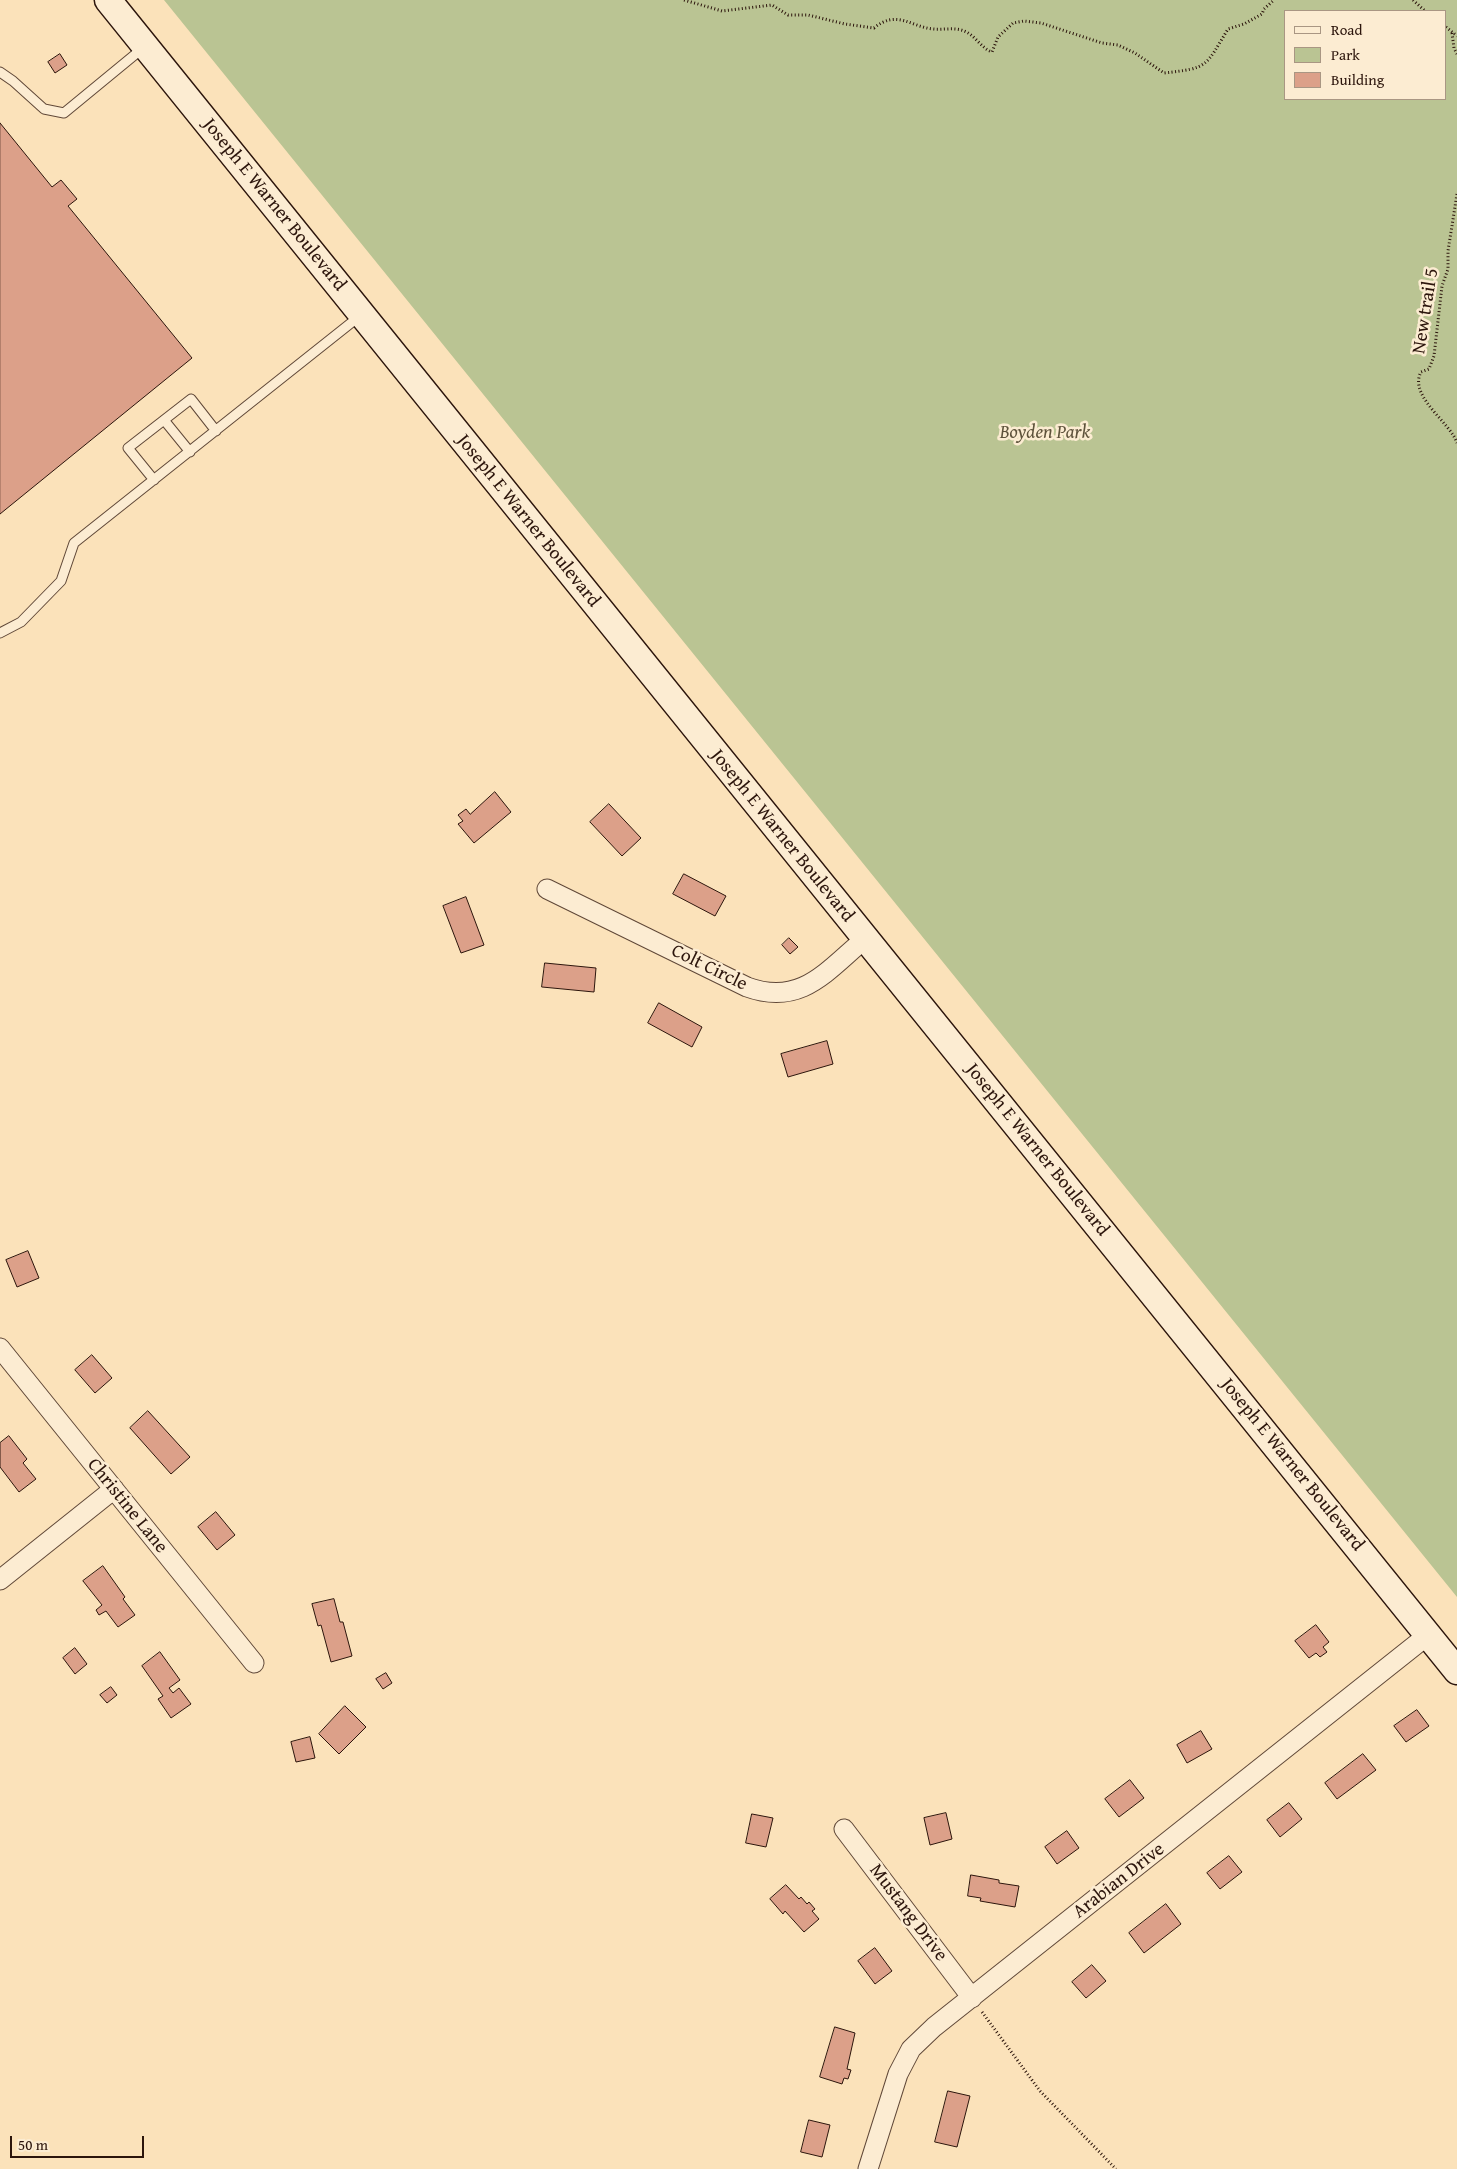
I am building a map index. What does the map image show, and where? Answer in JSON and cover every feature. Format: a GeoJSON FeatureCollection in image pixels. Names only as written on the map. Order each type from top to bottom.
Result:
{"type":"FeatureCollection","features":[{"type":"Feature","properties":{"kind":"main road","name":"Joseph E Warner Boulevard"},"geometry":{"type":"LineString","coordinates":[[108,0],[1457,1671]]}},
{"type":"Feature","properties":{"kind":"street","name":"Colt Circle"},"geometry":{"type":"LineString","coordinates":[[546,889],[747,987],[775,994],[790,992],[809,985],[866,938]]}},
{"type":"Feature","properties":{"kind":"street","name":"Christine Lane"},"geometry":{"type":"LineString","coordinates":[[0,1348],[254,1663]]}},
{"type":"Feature","properties":{"kind":"street"},"geometry":{"type":"LineString","coordinates":[[0,1580],[114,1489]]}},
{"type":"Feature","properties":{"kind":"street","name":"Arabian Drive"},"geometry":{"type":"LineString","coordinates":[[868,2169],[898,2074],[912,2049],[934,2027],[1428,1635]]}},
{"type":"Feature","properties":{"kind":"street","name":"Mustang Drive"},"geometry":{"type":"LineString","coordinates":[[844,1829],[972,1998]]}},
{"type":"Feature","properties":{"kind":"lane"},"geometry":{"type":"LineString","coordinates":[[0,72],[13,81],[44,110],[64,113],[146,46]]}},
{"type":"Feature","properties":{"kind":"lane"},"geometry":{"type":"LineString","coordinates":[[0,633],[21,622],[61,581],[74,543],[362,315]]}},
{"type":"Feature","properties":{"kind":"lane"},"geometry":{"type":"LineString","coordinates":[[154,480],[128,448],[191,398],[216,431]]}},
{"type":"Feature","properties":{"kind":"lane"},"geometry":{"type":"LineString","coordinates":[[164,420],[190,452]]}},
{"type":"Feature","properties":{"kind":"path"},"geometry":{"type":"LineString","coordinates":[[684,0],[722,11],[772,5],[788,15],[808,15],[874,28],[879,24],[901,18],[928,29],[963,30],[979,40],[987,50],[992,52],[998,37],[1013,23],[1024,21],[1042,23],[1102,43],[1118,46],[1135,53],[1164,73],[1192,69],[1208,62],[1228,29],[1244,24],[1262,14],[1264,9],[1274,0]]}},
{"type":"Feature","properties":{"kind":"path"},"geometry":{"type":"LineString","coordinates":[[1413,0],[1424,10]]}},
{"type":"Feature","properties":{"kind":"path"},"geometry":{"type":"LineString","coordinates":[[1447,28],[1457,36]]}},
{"type":"Feature","properties":{"kind":"path"},"geometry":{"type":"LineString","coordinates":[[1452,33],[1454,48],[1457,54]]}},
{"type":"Feature","properties":{"kind":"path","name":"New trail 5"},"geometry":{"type":"LineString","coordinates":[[1457,194],[1448,252],[1448,269],[1442,286],[1434,356],[1429,369],[1421,372],[1418,383],[1427,403],[1455,436],[1457,443]]}},
{"type":"Feature","properties":{"kind":"path"},"geometry":{"type":"LineString","coordinates":[[972,1998],[1040,2091],[1116,2169]]}},
{"type":"Feature","properties":{"kind":"green space","name":"Boyden Park"},"geometry":{"type":"Polygon","coordinates":[[[164,0],[1457,0],[1457,1597],[164,0]]]}},
{"type":"Feature","properties":{"kind":"building"},"geometry":{"type":"Polygon","coordinates":[[[60,54],[67,65],[55,73],[48,62],[60,54]]]}},
{"type":"Feature","properties":{"kind":"building"},"geometry":{"type":"Polygon","coordinates":[[[0,123],[52,187],[61,180],[77,199],[68,206],[192,358],[0,514],[0,123]]]}},
{"type":"Feature","properties":{"kind":"building"},"geometry":{"type":"Polygon","coordinates":[[[495,792],[511,812],[474,843],[458,824],[463,821],[458,815],[466,809],[470,814],[495,792]]]}},
{"type":"Feature","properties":{"kind":"building"},"geometry":{"type":"Polygon","coordinates":[[[609,804],[641,838],[622,856],[590,822],[609,804]]]}},
{"type":"Feature","properties":{"kind":"building"},"geometry":{"type":"Polygon","coordinates":[[[684,874],[726,896],[715,916],[673,894],[684,874]]]}},
{"type":"Feature","properties":{"kind":"building"},"geometry":{"type":"Polygon","coordinates":[[[466,897],[484,945],[461,953],[443,906],[466,897]]]}},
{"type":"Feature","properties":{"kind":"building"},"geometry":{"type":"Polygon","coordinates":[[[789,938],[798,947],[790,954],[782,945],[789,938]]]}},
{"type":"Feature","properties":{"kind":"building"},"geometry":{"type":"Polygon","coordinates":[[[545,963],[596,968],[594,992],[542,987],[545,963]]]}},
{"type":"Feature","properties":{"kind":"building"},"geometry":{"type":"Polygon","coordinates":[[[659,1003],[702,1027],[692,1047],[648,1023],[659,1003]]]}},
{"type":"Feature","properties":{"kind":"building"},"geometry":{"type":"Polygon","coordinates":[[[827,1041],[833,1064],[788,1077],[781,1054],[827,1041]]]}},
{"type":"Feature","properties":{"kind":"building"},"geometry":{"type":"Polygon","coordinates":[[[28,1251],[39,1278],[17,1287],[6,1260],[28,1251]]]}},
{"type":"Feature","properties":{"kind":"building"},"geometry":{"type":"Polygon","coordinates":[[[92,1355],[112,1378],[95,1393],[75,1370],[92,1355]]]}},
{"type":"Feature","properties":{"kind":"building"},"geometry":{"type":"Polygon","coordinates":[[[148,1411],[190,1457],[171,1474],[130,1428],[148,1411]]]}},
{"type":"Feature","properties":{"kind":"building"},"geometry":{"type":"Polygon","coordinates":[[[9,1436],[27,1459],[23,1463],[36,1479],[19,1492],[0,1467],[0,1443],[9,1436]]]}},
{"type":"Feature","properties":{"kind":"building"},"geometry":{"type":"Polygon","coordinates":[[[216,1512],[235,1535],[217,1550],[198,1527],[216,1512]]]}},
{"type":"Feature","properties":{"kind":"building"},"geometry":{"type":"Polygon","coordinates":[[[103,1566],[135,1615],[118,1627],[106,1611],[99,1615],[96,1610],[102,1605],[83,1581],[103,1566]]]}},
{"type":"Feature","properties":{"kind":"building"},"geometry":{"type":"Polygon","coordinates":[[[334,1599],[340,1622],[343,1622],[352,1656],[331,1662],[321,1625],[318,1626],[312,1604],[334,1599]]]}},
{"type":"Feature","properties":{"kind":"building"},"geometry":{"type":"Polygon","coordinates":[[[1316,1625],[1329,1642],[1323,1647],[1327,1652],[1320,1657],[1316,1653],[1309,1658],[1295,1641],[1316,1625]]]}},
{"type":"Feature","properties":{"kind":"building"},"geometry":{"type":"Polygon","coordinates":[[[75,1648],[87,1664],[75,1674],[63,1658],[75,1648]]]}},
{"type":"Feature","properties":{"kind":"building"},"geometry":{"type":"Polygon","coordinates":[[[160,1652],[180,1680],[169,1688],[173,1693],[179,1688],[191,1704],[171,1718],[158,1699],[163,1696],[142,1666],[160,1652]]]}},
{"type":"Feature","properties":{"kind":"building"},"geometry":{"type":"Polygon","coordinates":[[[386,1673],[392,1683],[383,1689],[376,1679],[386,1673]]]}},
{"type":"Feature","properties":{"kind":"building"},"geometry":{"type":"Polygon","coordinates":[[[111,1687],[117,1695],[107,1703],[100,1695],[111,1687]]]}},
{"type":"Feature","properties":{"kind":"building"},"geometry":{"type":"Polygon","coordinates":[[[345,1706],[366,1727],[339,1754],[319,1734],[345,1706]]]}},
{"type":"Feature","properties":{"kind":"building"},"geometry":{"type":"Polygon","coordinates":[[[1417,1710],[1429,1726],[1406,1742],[1394,1726],[1417,1710]]]}},
{"type":"Feature","properties":{"kind":"building"},"geometry":{"type":"Polygon","coordinates":[[[1201,1731],[1212,1749],[1187,1763],[1177,1745],[1201,1731]]]}},
{"type":"Feature","properties":{"kind":"building"},"geometry":{"type":"Polygon","coordinates":[[[310,1737],[315,1758],[296,1762],[291,1742],[310,1737]]]}},
{"type":"Feature","properties":{"kind":"building"},"geometry":{"type":"Polygon","coordinates":[[[1363,1754],[1376,1770],[1337,1799],[1325,1783],[1363,1754]]]}},
{"type":"Feature","properties":{"kind":"building"},"geometry":{"type":"Polygon","coordinates":[[[1130,1780],[1144,1798],[1119,1817],[1105,1799],[1130,1780]]]}},
{"type":"Feature","properties":{"kind":"building"},"geometry":{"type":"Polygon","coordinates":[[[1289,1803],[1302,1819],[1280,1837],[1267,1820],[1289,1803]]]}},
{"type":"Feature","properties":{"kind":"building"},"geometry":{"type":"Polygon","coordinates":[[[946,1813],[952,1839],[930,1845],[924,1818],[946,1813]]]}},
{"type":"Feature","properties":{"kind":"building"},"geometry":{"type":"Polygon","coordinates":[[[752,1814],[773,1818],[766,1847],[746,1843],[752,1814]]]}},
{"type":"Feature","properties":{"kind":"building"},"geometry":{"type":"Polygon","coordinates":[[[1067,1831],[1079,1848],[1057,1864],[1045,1847],[1067,1831]]]}},
{"type":"Feature","properties":{"kind":"building"},"geometry":{"type":"Polygon","coordinates":[[[1229,1856],[1242,1872],[1220,1889],[1207,1873],[1229,1856]]]}},
{"type":"Feature","properties":{"kind":"building"},"geometry":{"type":"Polygon","coordinates":[[[971,1875],[999,1880],[999,1883],[1019,1886],[1015,1907],[980,1901],[981,1898],[968,1896],[971,1875]]]}},
{"type":"Feature","properties":{"kind":"building"},"geometry":{"type":"Polygon","coordinates":[[[786,1885],[799,1899],[801,1897],[807,1904],[809,1902],[815,1909],[812,1911],[819,1919],[804,1932],[785,1911],[783,1914],[770,1899],[786,1885]]]}},
{"type":"Feature","properties":{"kind":"building"},"geometry":{"type":"Polygon","coordinates":[[[1166,1904],[1181,1924],[1144,1953],[1129,1933],[1166,1904]]]}},
{"type":"Feature","properties":{"kind":"building"},"geometry":{"type":"Polygon","coordinates":[[[875,1948],[892,1971],[875,1984],[858,1961],[875,1948]]]}},
{"type":"Feature","properties":{"kind":"building"},"geometry":{"type":"Polygon","coordinates":[[[1092,1965],[1106,1981],[1086,1998],[1072,1982],[1092,1965]]]}},
{"type":"Feature","properties":{"kind":"building"},"geometry":{"type":"Polygon","coordinates":[[[835,2027],[855,2033],[847,2069],[851,2070],[848,2079],[844,2078],[842,2084],[820,2077],[835,2027]]]}},
{"type":"Feature","properties":{"kind":"building"},"geometry":{"type":"Polygon","coordinates":[[[948,2091],[970,2096],[957,2147],[935,2142],[948,2091]]]}},
{"type":"Feature","properties":{"kind":"building"},"geometry":{"type":"Polygon","coordinates":[[[809,2120],[830,2125],[822,2157],[801,2152],[809,2120]]]}}]}
